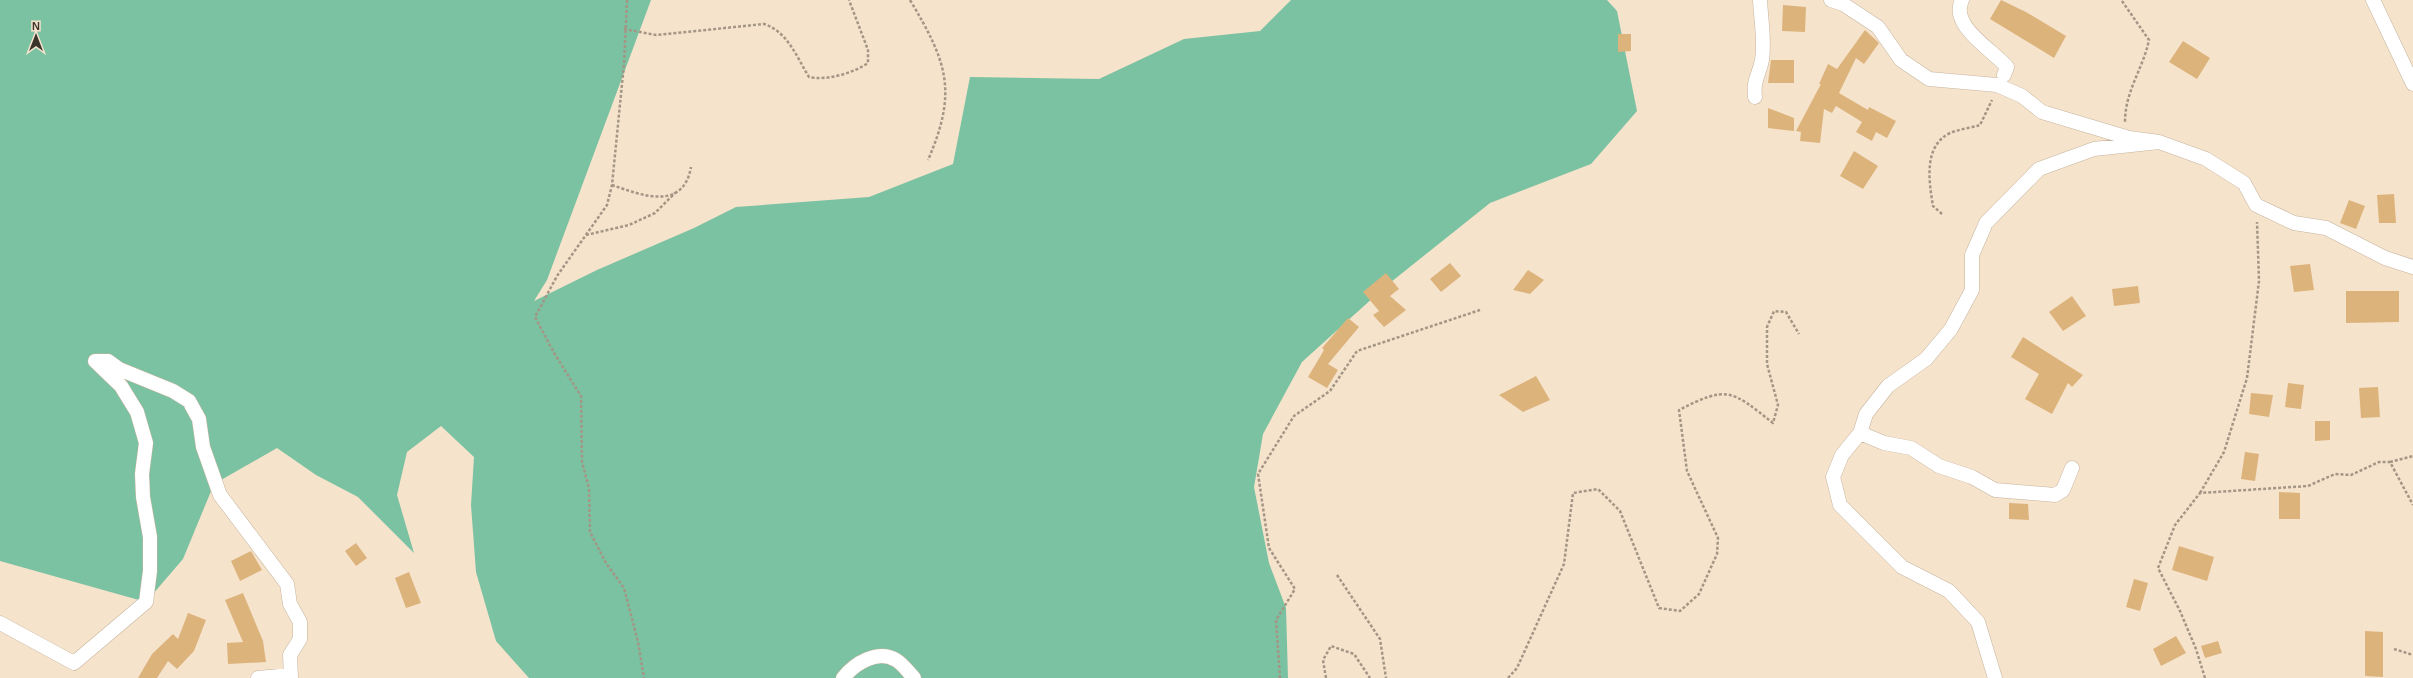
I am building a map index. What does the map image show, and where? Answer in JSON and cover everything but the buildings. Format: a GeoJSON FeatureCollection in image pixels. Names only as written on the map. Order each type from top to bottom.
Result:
{"type":"FeatureCollection","features":[{"type":"Feature","properties":{"kind":"street"},"geometry":{"type":"LineString","coordinates":[[1755,97],[1753,83],[1762,60],[1763,42],[1760,0]]}},
{"type":"Feature","properties":{"kind":"street"},"geometry":{"type":"LineString","coordinates":[[1831,0],[1843,4],[1878,27],[1901,60],[1929,79],[2000,80],[2042,112],[2129,138],[2160,142],[2206,159],[2244,183],[2256,205],[2294,223],[2326,228],[2386,258],[2413,267]]}},
{"type":"Feature","properties":{"kind":"street"},"geometry":{"type":"LineString","coordinates":[[1962,0],[1959,11],[1960,17],[1974,38],[1998,56],[2007,67],[2000,80]]}},
{"type":"Feature","properties":{"kind":"street"},"geometry":{"type":"LineString","coordinates":[[2373,0],[2413,84]]}},
{"type":"Feature","properties":{"kind":"street"},"geometry":{"type":"LineString","coordinates":[[1995,678],[1978,622],[1949,591],[1902,567],[1840,505],[1833,477],[1842,455],[1860,433],[1866,414],[1888,386],[1926,359],[1951,329],[1972,290],[1972,255],[1986,223],[2039,169],[2094,149],[2160,142]]}},
{"type":"Feature","properties":{"kind":"street"},"geometry":{"type":"LineString","coordinates":[[0,623],[74,663],[146,602],[150,571],[150,537],[143,497],[142,474],[146,443],[138,412],[121,386],[95,361],[108,361],[119,369],[173,391],[190,401],[199,419],[203,447],[220,495],[287,584],[290,604],[300,622],[300,639],[290,655],[291,677],[258,678]]}},
{"type":"Feature","properties":{"kind":"street"},"geometry":{"type":"LineString","coordinates":[[1860,433],[1884,443],[1911,448],[1938,466],[1972,477],[1995,490],[2055,495],[2063,490],[2072,468]]}},
{"type":"Feature","properties":{"kind":"street"},"geometry":{"type":"LineString","coordinates":[[843,678],[850,670],[874,656],[896,660],[914,678]]}},
{"type":"Feature","properties":{"kind":"path"},"geometry":{"type":"LineString","coordinates":[[627,0],[624,29],[624,64],[612,185],[607,205],[557,276],[535,317],[554,353],[581,396],[582,462],[589,488],[590,532],[606,563],[624,588],[638,642],[644,678]]}},
{"type":"Feature","properties":{"kind":"path"},"geometry":{"type":"LineString","coordinates":[[624,29],[656,35],[764,24],[776,28],[791,45],[809,77],[818,79],[859,69],[868,63],[868,50],[849,0]]}},
{"type":"Feature","properties":{"kind":"path"},"geometry":{"type":"LineString","coordinates":[[910,0],[935,43],[944,72],[946,104],[941,131],[928,160]]}},
{"type":"Feature","properties":{"kind":"path"},"geometry":{"type":"LineString","coordinates":[[2122,1],[2149,40],[2145,59],[2136,76],[2125,112],[2125,126],[2129,138]]}},
{"type":"Feature","properties":{"kind":"path"},"geometry":{"type":"LineString","coordinates":[[1942,214],[1933,206],[1929,182],[1931,158],[1936,145],[1950,133],[1980,125],[1990,108],[2000,80]]}},
{"type":"Feature","properties":{"kind":"path"},"geometry":{"type":"LineString","coordinates":[[612,185],[646,197],[668,196],[680,190],[689,175],[691,167]]}},
{"type":"Feature","properties":{"kind":"path"},"geometry":{"type":"LineString","coordinates":[[586,235],[636,222],[655,213],[674,193]]}},
{"type":"Feature","properties":{"kind":"path"},"geometry":{"type":"LineString","coordinates":[[2205,678],[2196,648],[2180,611],[2158,568],[2175,525],[2200,493],[2224,452],[2247,378],[2259,281],[2256,205]]}},
{"type":"Feature","properties":{"kind":"path"},"geometry":{"type":"LineString","coordinates":[[1280,678],[1276,620],[1295,589],[1269,548],[1258,474],[1294,416],[1330,392],[1357,351],[1480,310]]}},
{"type":"Feature","properties":{"kind":"path"},"geometry":{"type":"LineString","coordinates":[[1508,678],[1517,668],[1564,564],[1572,493],[1598,489],[1620,511],[1659,608],[1680,611],[1699,594],[1717,554],[1718,538],[1687,471],[1679,410],[1707,396],[1725,393],[1741,398],[1773,423],[1778,404],[1767,364],[1767,327],[1774,311],[1786,312],[1799,334]]}},
{"type":"Feature","properties":{"kind":"path"},"geometry":{"type":"LineString","coordinates":[[2200,493],[2308,486],[2335,474],[2351,475],[2379,462],[2390,462],[2413,456]]}},
{"type":"Feature","properties":{"kind":"path"},"geometry":{"type":"LineString","coordinates":[[2390,462],[2413,505]]}},
{"type":"Feature","properties":{"kind":"path"},"geometry":{"type":"LineString","coordinates":[[1337,575],[1380,639],[1386,678]]}},
{"type":"Feature","properties":{"kind":"path"},"geometry":{"type":"LineString","coordinates":[[1326,678],[1322,660],[1331,646],[1354,654],[1370,678]]}},
{"type":"Feature","properties":{"kind":"path"},"geometry":{"type":"LineString","coordinates":[[2394,649],[2413,655]]}},
{"type":"Feature","properties":{"kind":"green space"},"geometry":{"type":"Polygon","coordinates":[[[0,0],[651,0],[547,280],[534,301],[597,270],[694,228],[736,207],[869,197],[953,164],[970,77],[1099,79],[1184,39],[1260,31],[1291,0],[1607,0],[1617,11],[1637,111],[1591,164],[1490,203],[1386,286],[1302,362],[1263,434],[1254,487],[1269,563],[1286,608],[1288,678],[529,678],[496,641],[476,572],[471,505],[474,457],[441,426],[407,452],[397,495],[414,553],[358,497],[316,475],[277,448],[214,484],[183,559],[146,602],[0,561],[0,0]]]}}]}
